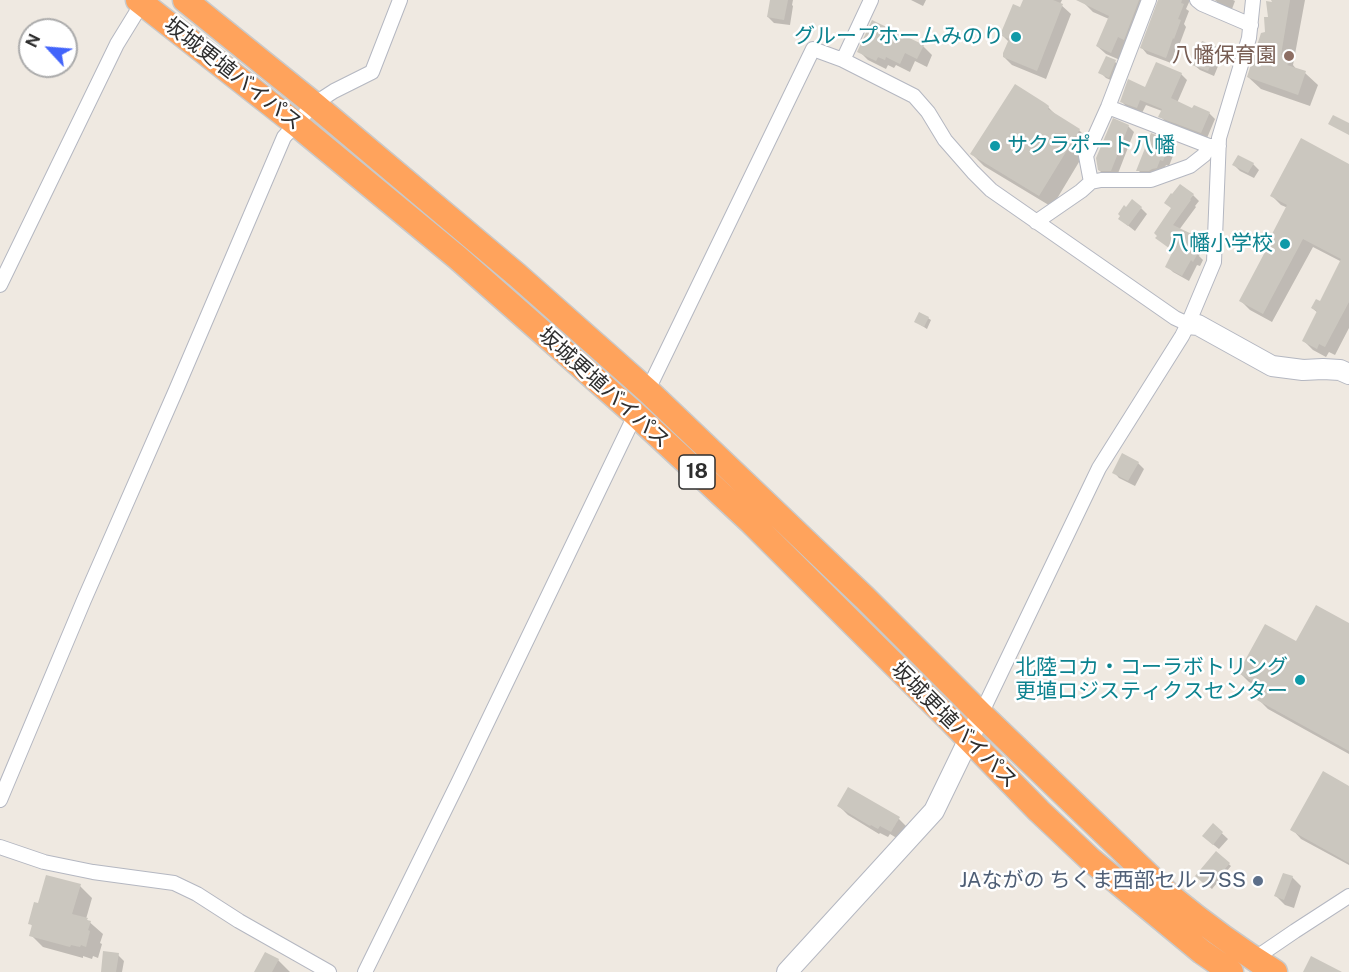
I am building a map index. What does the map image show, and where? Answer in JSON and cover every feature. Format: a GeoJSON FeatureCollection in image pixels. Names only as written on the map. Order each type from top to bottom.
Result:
{"type":"FeatureCollection","features":[{"type":"Feature","properties":{"kind":"highway","name":"坂城更埴バイパス"},"geometry":{"type":"LineString","coordinates":[[185,0],[314,104],[517,275],[648,391],[865,598],[981,714],[1170,896],[1265,966]]}},
{"type":"Feature","properties":{"kind":"highway","name":"坂城更埴バイパス"},"geometry":{"type":"LineString","coordinates":[[142,1],[458,258],[635,414],[750,521],[1039,811],[1091,860],[1178,933],[1231,972]]}},
{"type":"Feature","properties":{"kind":"street"},"geometry":{"type":"LineString","coordinates":[[0,800],[79,611],[284,137],[314,104],[333,91],[372,72],[400,0]]}},
{"type":"Feature","properties":{"kind":"street"},"geometry":{"type":"LineString","coordinates":[[843,60],[872,0]]}},
{"type":"Feature","properties":{"kind":"street"},"geometry":{"type":"LineString","coordinates":[[1091,182],[1086,156],[1149,0]]}},
{"type":"Feature","properties":{"kind":"street"},"geometry":{"type":"LineString","coordinates":[[1197,0],[1251,25]]}},
{"type":"Feature","properties":{"kind":"street"},"geometry":{"type":"LineString","coordinates":[[1036,222],[1082,191],[1091,182],[1151,180],[1190,166],[1214,146],[1219,138],[1250,38],[1253,0]]}},
{"type":"Feature","properties":{"kind":"street"},"geometry":{"type":"LineString","coordinates":[[0,285],[117,44],[142,1]]}},
{"type":"Feature","properties":{"kind":"street"},"geometry":{"type":"LineString","coordinates":[[365,972],[813,49],[843,60],[914,96],[928,112],[945,140],[991,190],[1175,318],[1188,324],[1198,325],[1272,366],[1303,370],[1340,370],[1349,374]]}},
{"type":"Feature","properties":{"kind":"street"},"geometry":{"type":"LineString","coordinates":[[1108,106],[1214,146]]}},
{"type":"Feature","properties":{"kind":"street"},"geometry":{"type":"LineString","coordinates":[[787,972],[934,811],[1099,468],[1188,324],[1214,262],[1214,146]]}},
{"type":"Feature","properties":{"kind":"street"},"geometry":{"type":"LineString","coordinates":[[0,847],[44,862],[93,872],[174,883],[197,894],[329,972]]}},
{"type":"Feature","properties":{"kind":"street"},"geometry":{"type":"LineString","coordinates":[[1231,972],[1265,966],[1295,931],[1349,896]]}},
{"type":"Feature","properties":{"kind":"building"},"geometry":{"type":"Polygon","coordinates":[[[770,0],[788,0],[784,20],[767,17],[770,0]]]}},
{"type":"Feature","properties":{"kind":"building","name":"グループホームみのり"},"geometry":{"type":"Polygon","coordinates":[[[1023,0],[1053,0],[1063,4],[1037,71],[1003,57],[1009,39],[1000,35],[1013,4],[1020,7],[1023,0]]]}},
{"type":"Feature","properties":{"kind":"building"},"geometry":{"type":"Polygon","coordinates":[[[1076,0],[1139,0],[1124,40],[1118,37],[1111,53],[1096,46],[1109,16],[1076,0]]]}},
{"type":"Feature","properties":{"kind":"building"},"geometry":{"type":"Polygon","coordinates":[[[1158,0],[1182,0],[1181,3],[1184,4],[1178,19],[1181,20],[1166,58],[1140,48],[1158,0]]]}},
{"type":"Feature","properties":{"kind":"building"},"geometry":{"type":"Polygon","coordinates":[[[1271,0],[1290,0],[1281,55],[1291,61],[1287,65],[1306,71],[1298,95],[1247,77],[1261,33],[1265,32],[1264,17],[1268,17],[1266,1],[1272,2],[1271,0]]]}},
{"type":"Feature","properties":{"kind":"building"},"geometry":{"type":"Polygon","coordinates":[[[872,20],[924,45],[917,59],[905,53],[900,64],[886,57],[885,60],[878,57],[876,61],[857,52],[872,20]]]}},
{"type":"Feature","properties":{"kind":"building"},"geometry":{"type":"Polygon","coordinates":[[[1202,41],[1218,47],[1208,71],[1192,65],[1202,41]]]}},
{"type":"Feature","properties":{"kind":"building"},"geometry":{"type":"Polygon","coordinates":[[[1106,56],[1116,60],[1109,78],[1098,73],[1106,56]]]}},
{"type":"Feature","properties":{"kind":"building"},"geometry":{"type":"Polygon","coordinates":[[[1156,62],[1182,73],[1171,98],[1192,108],[1194,105],[1210,112],[1201,133],[1158,117],[1162,109],[1140,100],[1137,108],[1120,102],[1128,79],[1145,87],[1156,62]]]}},
{"type":"Feature","properties":{"kind":"building","name":"サクラポート八幡"},"geometry":{"type":"Polygon","coordinates":[[[1015,84],[1080,129],[1039,196],[970,154],[1015,84]]]}},
{"type":"Feature","properties":{"kind":"building"},"geometry":{"type":"Polygon","coordinates":[[[1333,115],[1349,123],[1349,135],[1328,124],[1333,115]]]}},
{"type":"Feature","properties":{"kind":"building"},"geometry":{"type":"Polygon","coordinates":[[[1113,118],[1129,125],[1111,171],[1100,171],[1096,158],[1113,118]]]}},
{"type":"Feature","properties":{"kind":"building"},"geometry":{"type":"Polygon","coordinates":[[[1151,133],[1171,141],[1163,161],[1160,160],[1157,168],[1149,171],[1136,171],[1151,133]]]}},
{"type":"Feature","properties":{"kind":"building","name":"八幡小学校"},"geometry":{"type":"Polygon","coordinates":[[[1301,138],[1349,164],[1349,302],[1325,347],[1319,344],[1317,349],[1302,341],[1317,311],[1311,308],[1316,299],[1320,301],[1341,259],[1303,239],[1263,314],[1239,301],[1287,205],[1270,196],[1301,138]]]}},
{"type":"Feature","properties":{"kind":"building"},"geometry":{"type":"Polygon","coordinates":[[[1238,155],[1254,163],[1248,173],[1232,165],[1238,155]]]}},
{"type":"Feature","properties":{"kind":"building"},"geometry":{"type":"Polygon","coordinates":[[[1180,184],[1194,194],[1173,225],[1200,238],[1193,250],[1198,253],[1182,276],[1165,267],[1173,251],[1155,238],[1157,236],[1154,233],[1171,208],[1164,203],[1180,184]]]}},
{"type":"Feature","properties":{"kind":"building"},"geometry":{"type":"Polygon","coordinates":[[[1132,199],[1142,207],[1128,226],[1118,219],[1120,216],[1118,214],[1132,199]]]}},
{"type":"Feature","properties":{"kind":"building"},"geometry":{"type":"Polygon","coordinates":[[[919,312],[929,317],[924,327],[914,322],[919,312]]]}},
{"type":"Feature","properties":{"kind":"building"},"geometry":{"type":"Polygon","coordinates":[[[1122,453],[1139,462],[1128,481],[1112,473],[1122,453]]]}},
{"type":"Feature","properties":{"kind":"building","name":"北陸コカ・コーラボトリング 更埴ロジスティクスセンター"},"geometry":{"type":"Polygon","coordinates":[[[1316,605],[1349,623],[1349,751],[1257,700],[1264,687],[1238,673],[1265,624],[1296,641],[1316,605]]]}},
{"type":"Feature","properties":{"kind":"building"},"geometry":{"type":"Polygon","coordinates":[[[1323,771],[1349,786],[1349,863],[1290,830],[1323,771]]]}},
{"type":"Feature","properties":{"kind":"building"},"geometry":{"type":"Polygon","coordinates":[[[848,787],[900,817],[891,832],[880,826],[878,829],[870,826],[837,806],[848,787]]]}},
{"type":"Feature","properties":{"kind":"building"},"geometry":{"type":"Polygon","coordinates":[[[1213,823],[1223,832],[1213,845],[1202,836],[1213,823]]]}},
{"type":"Feature","properties":{"kind":"building"},"geometry":{"type":"Polygon","coordinates":[[[1216,851],[1230,863],[1209,888],[1195,876],[1216,851]]]}},
{"type":"Feature","properties":{"kind":"building"},"geometry":{"type":"Polygon","coordinates":[[[1283,873],[1293,876],[1284,900],[1274,896],[1283,873]]]}},
{"type":"Feature","properties":{"kind":"building"},"geometry":{"type":"Polygon","coordinates":[[[46,875],[81,884],[72,914],[91,921],[86,947],[71,945],[70,947],[29,936],[32,925],[28,924],[34,902],[38,903],[46,875]]]}},
{"type":"Feature","properties":{"kind":"building"},"geometry":{"type":"Polygon","coordinates":[[[103,951],[119,953],[116,972],[101,972],[103,951]]]}},
{"type":"Feature","properties":{"kind":"building"},"geometry":{"type":"Polygon","coordinates":[[[265,952],[279,959],[272,972],[254,972],[265,952]]]}},
{"type":"Feature","properties":{"kind":"building"},"geometry":{"type":"Polygon","coordinates":[[[1311,956],[1342,972],[1303,972],[1311,956]]]}},
{"type":"Feature","properties":{"kind":"place","name":"グループホームみのり"},"geometry":{"type":"Point","coordinates":[1016,37]}},
{"type":"Feature","properties":{"kind":"place","name":"八幡保育園"},"geometry":{"type":"Point","coordinates":[1289,56]}},
{"type":"Feature","properties":{"kind":"place","name":"サクラポート八幡"},"geometry":{"type":"Point","coordinates":[995,146]}},
{"type":"Feature","properties":{"kind":"place","name":"八幡小学校"},"geometry":{"type":"Point","coordinates":[1285,244]}},
{"type":"Feature","properties":{"kind":"place","name":"北陸コカ・コーラボトリング 更埴ロジスティクスセンター"},"geometry":{"type":"Point","coordinates":[1300,680]}},
{"type":"Feature","properties":{"kind":"place","name":"JAながの ちくま西部セルフSS"},"geometry":{"type":"Point","coordinates":[1258,881]}}]}
